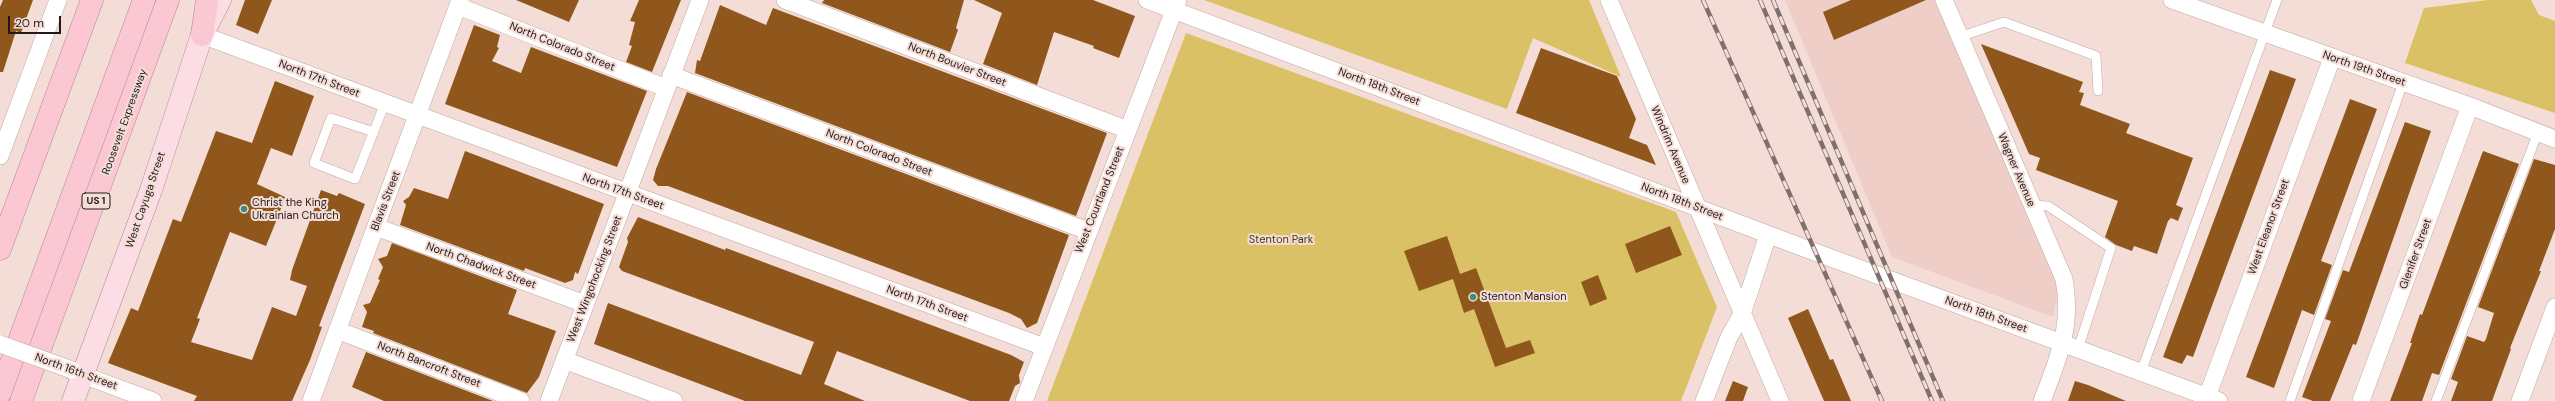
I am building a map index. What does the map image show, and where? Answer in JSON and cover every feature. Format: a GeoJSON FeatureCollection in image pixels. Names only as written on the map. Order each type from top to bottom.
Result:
{"type":"FeatureCollection","features":[{"type":"Feature","properties":{"kind":"highway"},"geometry":{"type":"LineString","coordinates":[[0,249],[92,0]]}},
{"type":"Feature","properties":{"kind":"highway","name":"Roosevelt Expressway"},"geometry":{"type":"LineString","coordinates":[[0,393],[144,0]]}},
{"type":"Feature","properties":{"kind":"highway","name":"Roosevelt Expressway"},"geometry":{"type":"LineString","coordinates":[[21,401],[168,0]]}},
{"type":"Feature","properties":{"kind":"highway"},"geometry":{"type":"LineString","coordinates":[[202,35],[207,0]]}},
{"type":"Feature","properties":{"kind":"main road","name":"West Cayuga Street"},"geometry":{"type":"LineString","coordinates":[[73,401],[77,373],[151,190],[202,35],[220,0]]}},
{"type":"Feature","properties":{"kind":"street"},"geometry":{"type":"LineString","coordinates":[[0,156],[58,0]]}},
{"type":"Feature","properties":{"kind":"street","name":"West Wingohocking Street"},"geometry":{"type":"LineString","coordinates":[[549,401],[700,0]]}},
{"type":"Feature","properties":{"kind":"street","name":"North Bouvier Street"},"geometry":{"type":"LineString","coordinates":[[785,0],[1128,130]]}},
{"type":"Feature","properties":{"kind":"street","name":"North 18th Street"},"geometry":{"type":"LineString","coordinates":[[1146,0],[1176,5],[1697,208],[2213,399]]}},
{"type":"Feature","properties":{"kind":"street","name":"Windrim Avenue"},"geometry":{"type":"LineString","coordinates":[[1608,0],[1780,401]]}},
{"type":"Feature","properties":{"kind":"street","name":"Wagner Avenue"},"geometry":{"type":"LineString","coordinates":[[1944,0],[2064,279],[2068,296],[2068,320],[2071,346],[2042,401]]}},
{"type":"Feature","properties":{"kind":"street","name":"North 19th Street"},"geometry":{"type":"LineString","coordinates":[[2172,0],[2470,106],[2555,139]]}},
{"type":"Feature","properties":{"kind":"street","name":"North Colorado Street"},"geometry":{"type":"LineString","coordinates":[[459,3],[669,82],[1088,231]]}},
{"type":"Feature","properties":{"kind":"street","name":"Blavis Street"},"geometry":{"type":"LineString","coordinates":[[311,401],[459,3]]}},
{"type":"Feature","properties":{"kind":"street","name":"West Courtland Street"},"geometry":{"type":"LineString","coordinates":[[1024,401],[1176,5]]}},
{"type":"Feature","properties":{"kind":"street","name":"North 17th Street"},"geometry":{"type":"LineString","coordinates":[[202,35],[627,194],[1044,347]]}},
{"type":"Feature","properties":{"kind":"street","name":"West Eleanor Street"},"geometry":{"type":"LineString","coordinates":[[2213,399],[2332,58]]}},
{"type":"Feature","properties":{"kind":"street","name":"Glenifer Street"},"geometry":{"type":"LineString","coordinates":[[2361,401],[2470,106]]}},
{"type":"Feature","properties":{"kind":"street","name":"North Chadwick Street"},"geometry":{"type":"LineString","coordinates":[[376,227],[585,304]]}},
{"type":"Feature","properties":{"kind":"street"},"geometry":{"type":"LineString","coordinates":[[1704,401],[1729,337],[1742,314],[1768,234]]}},
{"type":"Feature","properties":{"kind":"street"},"geometry":{"type":"LineString","coordinates":[[2520,401],[2555,306]]}},
{"type":"Feature","properties":{"kind":"street","name":"North Bancroft Street"},"geometry":{"type":"LineString","coordinates":[[337,330],[521,401]]}},
{"type":"Feature","properties":{"kind":"street","name":"North 16th Street"},"geometry":{"type":"LineString","coordinates":[[0,344],[153,401]]}},
{"type":"Feature","properties":{"kind":"street"},"geometry":{"type":"LineString","coordinates":[[564,360],[674,401]]}},
{"type":"Feature","properties":{"kind":"lane"},"geometry":{"type":"LineString","coordinates":[[2141,372],[2266,34],[2277,0]]}},
{"type":"Feature","properties":{"kind":"lane"},"geometry":{"type":"LineString","coordinates":[[1959,37],[2004,22],[2096,56],[2098,91]]}},
{"type":"Feature","properties":{"kind":"lane"},"geometry":{"type":"LineString","coordinates":[[2290,401],[2403,83]]}},
{"type":"Feature","properties":{"kind":"lane"},"geometry":{"type":"LineString","coordinates":[[374,132],[331,118],[314,163],[355,179],[374,132],[385,103]]}},
{"type":"Feature","properties":{"kind":"lane"},"geometry":{"type":"LineString","coordinates":[[2436,401],[2538,132]]}},
{"type":"Feature","properties":{"kind":"lane"},"geometry":{"type":"LineString","coordinates":[[2031,205],[2048,206],[2111,248],[2071,346]]}},
{"type":"Feature","properties":{"kind":"shaded area"},"geometry":{"type":"Polygon","coordinates":[[[1785,0],[1934,0],[2060,283],[2053,317],[1892,257],[1785,0]]]}},
{"type":"Feature","properties":{"kind":"green space"},"geometry":{"type":"Polygon","coordinates":[[[1204,0],[1589,0],[1621,77],[1533,38],[1507,109],[1204,0]]]}},
{"type":"Feature","properties":{"kind":"green space"},"geometry":{"type":"Polygon","coordinates":[[[2488,0],[2531,0],[2539,15],[2555,21],[2555,113],[2405,63],[2424,8],[2488,0]]]}},
{"type":"Feature","properties":{"kind":"green space","name":"Stenton Park"},"geometry":{"type":"Polygon","coordinates":[[[1186,33],[1676,212],[1717,307],[1681,401],[1047,401],[1186,33]]]}},
{"type":"Feature","properties":{"kind":"building"},"geometry":{"type":"Polygon","coordinates":[[[3,0],[33,0],[21,33],[16,31],[3,72],[0,72],[0,7],[3,0]]]}},
{"type":"Feature","properties":{"kind":"building"},"geometry":{"type":"Polygon","coordinates":[[[245,0],[272,0],[258,34],[236,25],[245,0]]]}},
{"type":"Feature","properties":{"kind":"building"},"geometry":{"type":"Polygon","coordinates":[[[516,0],[579,0],[569,22],[516,0]]]}},
{"type":"Feature","properties":{"kind":"building"},"geometry":{"type":"Polygon","coordinates":[[[639,0],[681,0],[652,72],[626,62],[632,46],[629,45],[635,22],[630,21],[639,0]]]}},
{"type":"Feature","properties":{"kind":"building"},"geometry":{"type":"Polygon","coordinates":[[[824,0],[964,0],[956,28],[958,30],[950,52],[822,3],[824,0]]]}},
{"type":"Feature","properties":{"kind":"building"},"geometry":{"type":"Polygon","coordinates":[[[974,0],[1093,0],[1135,16],[1119,58],[1093,48],[1094,46],[1054,32],[1037,85],[983,64],[1002,13],[974,0]]]}},
{"type":"Feature","properties":{"kind":"building"},"geometry":{"type":"Polygon","coordinates":[[[1851,0],[1926,0],[1834,40],[1823,12],[1851,0]]]}},
{"type":"Feature","properties":{"kind":"building"},"geometry":{"type":"Polygon","coordinates":[[[720,5],[766,25],[773,8],[1107,133],[1076,216],[695,73],[697,60],[700,61],[720,5]]]}},
{"type":"Feature","properties":{"kind":"building"},"geometry":{"type":"Polygon","coordinates":[[[474,25],[500,35],[497,47],[499,48],[492,61],[521,73],[531,47],[647,91],[617,167],[445,104],[474,25]]]}},
{"type":"Feature","properties":{"kind":"building"},"geometry":{"type":"Polygon","coordinates":[[[1981,44],[2083,82],[2079,92],[2084,93],[2080,105],[2130,124],[2126,133],[2193,158],[2176,205],[2183,208],[2178,221],[2171,218],[2168,221],[2157,254],[2134,246],[2132,251],[2116,245],[2105,237],[2118,201],[2036,170],[2040,158],[2029,154],[1981,44]]]}},
{"type":"Feature","properties":{"kind":"building"},"geometry":{"type":"Polygon","coordinates":[[[1541,48],[1617,76],[1636,119],[1629,138],[1647,145],[1656,165],[1516,113],[1541,48]]]}},
{"type":"Feature","properties":{"kind":"building"},"geometry":{"type":"Polygon","coordinates":[[[2270,70],[2296,79],[2193,357],[2187,355],[2182,364],[2163,357],[2270,70]]]}},
{"type":"Feature","properties":{"kind":"building"},"geometry":{"type":"Polygon","coordinates":[[[275,81],[314,96],[292,156],[271,148],[257,184],[285,197],[266,246],[230,232],[197,318],[200,319],[191,342],[252,360],[272,307],[296,316],[307,286],[290,280],[292,270],[321,190],[337,196],[339,193],[365,204],[319,326],[322,327],[310,360],[292,401],[194,401],[197,396],[108,363],[131,308],[138,311],[173,219],[181,222],[216,131],[252,143],[275,81]]]}},
{"type":"Feature","properties":{"kind":"building"},"geometry":{"type":"Polygon","coordinates":[[[687,92],[1069,235],[1037,323],[1027,328],[1021,319],[1009,313],[668,186],[658,186],[653,180],[656,169],[687,92]]]}},
{"type":"Feature","properties":{"kind":"building"},"geometry":{"type":"Polygon","coordinates":[[[2350,99],[2377,109],[2321,261],[2332,265],[2314,315],[2302,310],[2274,388],[2246,377],[2350,99]]]}},
{"type":"Feature","properties":{"kind":"building"},"geometry":{"type":"Polygon","coordinates":[[[2405,122],[2431,131],[2356,345],[2353,344],[2330,401],[2313,401],[2302,397],[2331,321],[2325,319],[2343,270],[2349,272],[2405,122]]]}},
{"type":"Feature","properties":{"kind":"building"},"geometry":{"type":"Polygon","coordinates":[[[465,151],[604,204],[578,274],[575,272],[573,280],[565,283],[525,268],[524,271],[400,225],[406,205],[403,201],[409,197],[414,188],[448,199],[465,151]]]}},
{"type":"Feature","properties":{"kind":"building"},"geometry":{"type":"Polygon","coordinates":[[[2483,151],[2519,164],[2439,375],[2432,373],[2422,401],[2390,401],[2412,343],[2410,343],[2420,314],[2422,315],[2483,151]]]}},
{"type":"Feature","properties":{"kind":"building"},"geometry":{"type":"Polygon","coordinates":[[[2534,159],[2555,165],[2555,229],[2539,271],[2541,271],[2510,348],[2511,349],[2492,401],[2451,401],[2458,382],[2451,379],[2467,336],[2484,342],[2486,339],[2494,313],[2478,307],[2534,159]]]}},
{"type":"Feature","properties":{"kind":"building"},"geometry":{"type":"Polygon","coordinates":[[[638,217],[725,250],[726,248],[1011,355],[1024,362],[1019,375],[1020,383],[1015,386],[1009,401],[970,401],[837,351],[824,384],[865,401],[745,401],[594,344],[608,303],[801,375],[814,342],[622,271],[619,267],[628,242],[627,238],[638,217]]]}},
{"type":"Feature","properties":{"kind":"building"},"geometry":{"type":"Polygon","coordinates":[[[1670,226],[1682,255],[1636,273],[1625,244],[1670,226]]]}},
{"type":"Feature","properties":{"kind":"building","name":"Stenton Mansion"},"geometry":{"type":"Polygon","coordinates":[[[1447,236],[1460,274],[1476,268],[1506,348],[1530,340],[1535,353],[1495,367],[1474,309],[1464,313],[1453,279],[1419,291],[1404,251],[1447,236]]]}},
{"type":"Feature","properties":{"kind":"building"},"geometry":{"type":"Polygon","coordinates":[[[392,243],[517,290],[508,314],[556,331],[539,377],[527,393],[373,333],[374,331],[362,327],[367,312],[363,305],[370,303],[380,280],[378,279],[383,267],[378,259],[387,256],[392,243]]]}},
{"type":"Feature","properties":{"kind":"building"},"geometry":{"type":"Polygon","coordinates":[[[1598,275],[1607,299],[1590,306],[1581,282],[1598,275]]]}},
{"type":"Feature","properties":{"kind":"building"},"geometry":{"type":"Polygon","coordinates":[[[1808,309],[1830,360],[1833,359],[1851,401],[1824,401],[1788,318],[1808,309]]]}},
{"type":"Feature","properties":{"kind":"building"},"geometry":{"type":"Polygon","coordinates":[[[366,352],[493,401],[384,401],[352,387],[366,352]]]}},
{"type":"Feature","properties":{"kind":"building"},"geometry":{"type":"Polygon","coordinates":[[[1733,381],[1748,387],[1743,401],[1725,401],[1733,381]]]}},
{"type":"Feature","properties":{"kind":"building"},"geometry":{"type":"Polygon","coordinates":[[[2075,381],[2088,385],[2126,401],[2068,401],[2075,381]]]}},
{"type":"Feature","properties":{"kind":"railway"},"geometry":{"type":"LineString","coordinates":[[1703,0],[1882,401]]}},
{"type":"Feature","properties":{"kind":"railway"},"geometry":{"type":"LineString","coordinates":[[1760,0],[1932,401]]}},
{"type":"Feature","properties":{"kind":"railway"},"geometry":{"type":"LineString","coordinates":[[1773,0],[1943,401]]}},
{"type":"Feature","properties":{"kind":"place","name":"Christ the King Ukrainian Church"},"geometry":{"type":"Point","coordinates":[244,209]}},
{"type":"Feature","properties":{"kind":"place","name":"Stenton Mansion"},"geometry":{"type":"Point","coordinates":[1473,297]}}]}
